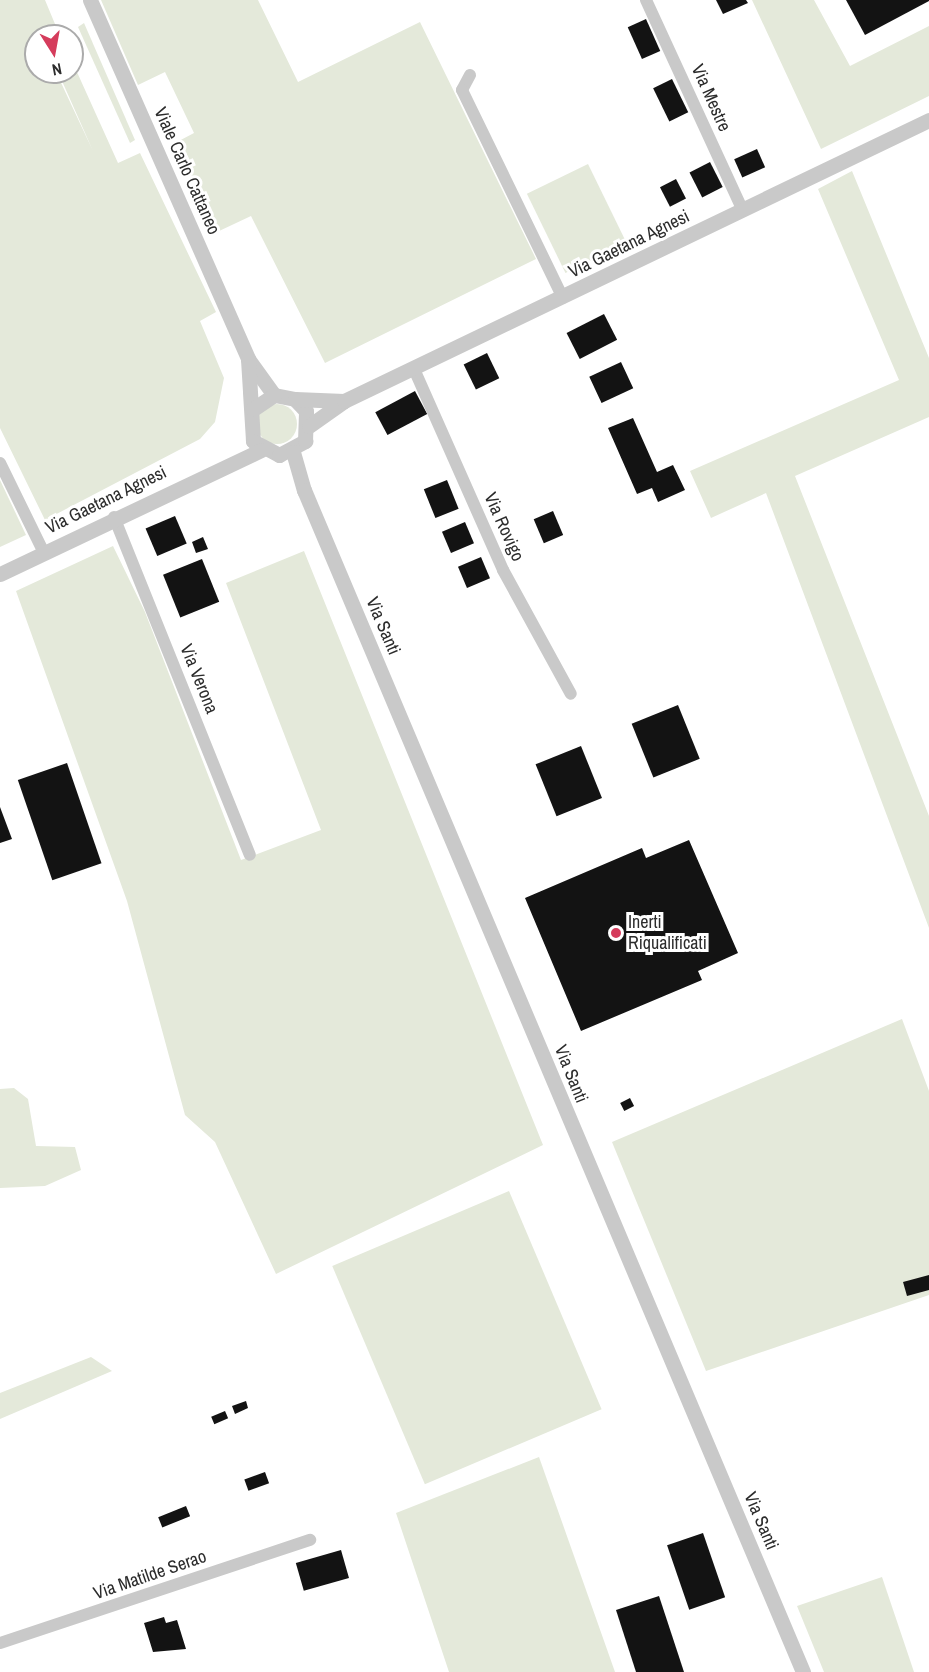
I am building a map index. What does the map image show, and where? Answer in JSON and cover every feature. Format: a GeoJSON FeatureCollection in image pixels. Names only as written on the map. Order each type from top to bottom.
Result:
{"type":"FeatureCollection","features":[{"type":"Feature","properties":{"kind":"street","name":"Viale Carlo Cattaneo"},"geometry":{"type":"LineString","coordinates":[[90,0],[248,359],[274,395]]}},
{"type":"Feature","properties":{"kind":"street","name":"Via Mestre"},"geometry":{"type":"LineString","coordinates":[[646,0],[743,211]]}},
{"type":"Feature","properties":{"kind":"street"},"geometry":{"type":"LineString","coordinates":[[470,75],[462,90],[563,297]]}},
{"type":"Feature","properties":{"kind":"street","name":"Via Gaetana Agnesi"},"geometry":{"type":"LineString","coordinates":[[309,426],[344,401],[929,120]]}},
{"type":"Feature","properties":{"kind":"street","name":"Viale Carlo Cattaneo"},"geometry":{"type":"LineString","coordinates":[[248,359],[253,409]]}},
{"type":"Feature","properties":{"kind":"street","name":"Via Rovigo"},"geometry":{"type":"LineString","coordinates":[[414,369],[503,570],[571,694]]}},
{"type":"Feature","properties":{"kind":"street"},"geometry":{"type":"LineString","coordinates":[[229,461],[249,431],[253,409],[274,395],[295,399],[309,426],[286,454],[261,450],[249,431]]}},
{"type":"Feature","properties":{"kind":"street","name":"Via Gaetana Agnesi"},"geometry":{"type":"LineString","coordinates":[[295,399],[344,401]]}},
{"type":"Feature","properties":{"kind":"street","name":"Via Gaetana Agnesi"},"geometry":{"type":"LineString","coordinates":[[0,574],[229,461],[261,450]]}},
{"type":"Feature","properties":{"kind":"street","name":"Via Santi"},"geometry":{"type":"LineString","coordinates":[[286,454],[304,490],[803,1672]]}},
{"type":"Feature","properties":{"kind":"street"},"geometry":{"type":"LineString","coordinates":[[0,463],[44,553]]}},
{"type":"Feature","properties":{"kind":"street","name":"Via Verona"},"geometry":{"type":"LineString","coordinates":[[114,517],[250,855]]}},
{"type":"Feature","properties":{"kind":"street","name":"Via Matilde Serao"},"geometry":{"type":"LineString","coordinates":[[0,1643],[310,1540]]}},
{"type":"Feature","properties":{"kind":"shaded area"},"geometry":{"type":"Polygon","coordinates":[[[0,0],[45,0],[55,24],[24,24],[24,84],[62,84],[93,151],[63,84],[82,84],[118,163],[140,153],[216,312],[200,321],[224,378],[215,422],[200,439],[45,520],[0,428],[0,0]]]}},
{"type":"Feature","properties":{"kind":"shaded area"},"geometry":{"type":"Polygon","coordinates":[[[101,0],[258,0],[298,82],[420,22],[536,259],[325,363],[251,216],[217,232],[175,143],[194,133],[165,72],[138,85],[101,0]]]}},
{"type":"Feature","properties":{"kind":"shaded area"},"geometry":{"type":"Polygon","coordinates":[[[752,0],[814,0],[850,66],[929,26],[929,96],[821,149],[752,0]]]}},
{"type":"Feature","properties":{"kind":"shaded area"},"geometry":{"type":"Polygon","coordinates":[[[84,23],[135,140],[130,143],[84,40],[84,23]]]}},
{"type":"Feature","properties":{"kind":"shaded area"},"geometry":{"type":"Polygon","coordinates":[[[588,164],[627,243],[565,273],[527,194],[588,164]]]}},
{"type":"Feature","properties":{"kind":"shaded area"},"geometry":{"type":"Polygon","coordinates":[[[852,171],[929,358],[929,417],[795,476],[929,816],[929,928],[766,493],[711,518],[690,471],[899,380],[818,189],[852,171]]]}},
{"type":"Feature","properties":{"kind":"shaded area"},"geometry":{"type":"Polygon","coordinates":[[[277,404],[291,410],[297,424],[291,438],[277,444],[263,438],[257,424],[263,410],[277,404]]]}},
{"type":"Feature","properties":{"kind":"shaded area"},"geometry":{"type":"Polygon","coordinates":[[[0,480],[26,535],[0,547],[0,480]]]}},
{"type":"Feature","properties":{"kind":"shaded area"},"geometry":{"type":"Polygon","coordinates":[[[113,546],[145,612],[241,860],[321,830],[226,583],[304,551],[543,1145],[276,1274],[215,1142],[185,1115],[127,901],[16,591],[113,546]]]}},
{"type":"Feature","properties":{"kind":"shaded area"},"geometry":{"type":"Polygon","coordinates":[[[902,1019],[929,1091],[929,1295],[706,1371],[612,1142],[902,1019]]]}},
{"type":"Feature","properties":{"kind":"shaded area"},"geometry":{"type":"Polygon","coordinates":[[[14,1088],[28,1099],[36,1146],[75,1147],[81,1170],[45,1186],[0,1188],[0,1089],[14,1088]]]}},
{"type":"Feature","properties":{"kind":"shaded area"},"geometry":{"type":"Polygon","coordinates":[[[509,1191],[602,1409],[425,1484],[332,1266],[509,1191]]]}},
{"type":"Feature","properties":{"kind":"shaded area"},"geometry":{"type":"Polygon","coordinates":[[[91,1357],[112,1371],[0,1419],[0,1393],[91,1357]]]}},
{"type":"Feature","properties":{"kind":"shaded area"},"geometry":{"type":"Polygon","coordinates":[[[539,1457],[615,1672],[449,1672],[396,1513],[539,1457]]]}},
{"type":"Feature","properties":{"kind":"shaded area"},"geometry":{"type":"Polygon","coordinates":[[[882,1577],[914,1672],[824,1672],[797,1606],[882,1577]]]}},
{"type":"Feature","properties":{"kind":"building"},"geometry":{"type":"Polygon","coordinates":[[[716,0],[746,0],[748,3],[723,14],[716,0]]]}},
{"type":"Feature","properties":{"kind":"building"},"geometry":{"type":"Polygon","coordinates":[[[846,0],[929,0],[929,1],[865,35],[846,0]]]}},
{"type":"Feature","properties":{"kind":"building"},"geometry":{"type":"Polygon","coordinates":[[[646,19],[660,51],[642,59],[628,27],[646,19]]]}},
{"type":"Feature","properties":{"kind":"building"},"geometry":{"type":"Polygon","coordinates":[[[672,79],[688,112],[669,121],[653,88],[672,79]]]}},
{"type":"Feature","properties":{"kind":"building"},"geometry":{"type":"Polygon","coordinates":[[[757,149],[765,167],[742,177],[734,159],[757,149]]]}},
{"type":"Feature","properties":{"kind":"building"},"geometry":{"type":"Polygon","coordinates":[[[710,162],[723,187],[702,197],[690,172],[710,162]]]}},
{"type":"Feature","properties":{"kind":"building"},"geometry":{"type":"Polygon","coordinates":[[[676,179],[686,199],[670,207],[660,187],[676,179]]]}},
{"type":"Feature","properties":{"kind":"building"},"geometry":{"type":"Polygon","coordinates":[[[604,314],[617,340],[580,359],[567,333],[604,314]]]}},
{"type":"Feature","properties":{"kind":"building"},"geometry":{"type":"Polygon","coordinates":[[[487,353],[499,378],[476,390],[464,364],[487,353]]]}},
{"type":"Feature","properties":{"kind":"building"},"geometry":{"type":"Polygon","coordinates":[[[621,362],[633,388],[602,403],[589,377],[621,362]]]}},
{"type":"Feature","properties":{"kind":"building"},"geometry":{"type":"Polygon","coordinates":[[[415,391],[427,414],[387,435],[375,412],[415,391]]]}},
{"type":"Feature","properties":{"kind":"building"},"geometry":{"type":"Polygon","coordinates":[[[633,418],[657,472],[673,465],[685,490],[658,502],[652,488],[637,494],[608,428],[633,418]]]}},
{"type":"Feature","properties":{"kind":"building"},"geometry":{"type":"Polygon","coordinates":[[[447,480],[459,509],[435,518],[424,489],[447,480]]]}},
{"type":"Feature","properties":{"kind":"building"},"geometry":{"type":"Polygon","coordinates":[[[553,511],[563,535],[544,543],[534,519],[553,511]]]}},
{"type":"Feature","properties":{"kind":"building"},"geometry":{"type":"Polygon","coordinates":[[[175,516],[187,544],[157,556],[146,529],[175,516]]]}},
{"type":"Feature","properties":{"kind":"building"},"geometry":{"type":"Polygon","coordinates":[[[465,522],[474,543],[451,553],[442,532],[465,522]]]}},
{"type":"Feature","properties":{"kind":"building"},"geometry":{"type":"Polygon","coordinates":[[[203,537],[208,549],[196,553],[192,542],[203,537]]]}},
{"type":"Feature","properties":{"kind":"building"},"geometry":{"type":"Polygon","coordinates":[[[481,557],[490,578],[467,588],[458,567],[481,557]]]}},
{"type":"Feature","properties":{"kind":"building"},"geometry":{"type":"Polygon","coordinates":[[[202,559],[219,602],[180,617],[163,575],[202,559]]]}},
{"type":"Feature","properties":{"kind":"building"},"geometry":{"type":"Polygon","coordinates":[[[678,705],[700,759],[653,778],[632,724],[678,705]]]}},
{"type":"Feature","properties":{"kind":"building"},"geometry":{"type":"Polygon","coordinates":[[[581,746],[602,798],[557,816],[536,764],[581,746]]]}},
{"type":"Feature","properties":{"kind":"building"},"geometry":{"type":"Polygon","coordinates":[[[67,763],[102,863],[52,880],[18,780],[67,763]]]}},
{"type":"Feature","properties":{"kind":"building"},"geometry":{"type":"Polygon","coordinates":[[[0,807],[12,839],[0,843],[0,807]]]}},
{"type":"Feature","properties":{"kind":"building"},"geometry":{"type":"Polygon","coordinates":[[[689,840],[738,953],[698,971],[702,980],[581,1031],[525,898],[642,848],[646,858],[689,840]]]}},
{"type":"Feature","properties":{"kind":"building"},"geometry":{"type":"Polygon","coordinates":[[[630,1098],[634,1106],[624,1111],[620,1103],[630,1098]]]}},
{"type":"Feature","properties":{"kind":"building"},"geometry":{"type":"Polygon","coordinates":[[[929,1275],[929,1290],[907,1296],[903,1282],[929,1275]]]}},
{"type":"Feature","properties":{"kind":"building"},"geometry":{"type":"Polygon","coordinates":[[[246,1401],[248,1408],[235,1414],[232,1406],[246,1401]]]}},
{"type":"Feature","properties":{"kind":"building"},"geometry":{"type":"Polygon","coordinates":[[[225,1411],[228,1418],[214,1424],[211,1417],[225,1411]]]}},
{"type":"Feature","properties":{"kind":"building"},"geometry":{"type":"Polygon","coordinates":[[[265,1472],[269,1483],[248,1491],[244,1480],[265,1472]]]}},
{"type":"Feature","properties":{"kind":"building"},"geometry":{"type":"Polygon","coordinates":[[[186,1506],[190,1516],[162,1527],[158,1517],[186,1506]]]}},
{"type":"Feature","properties":{"kind":"building"},"geometry":{"type":"Polygon","coordinates":[[[703,1533],[725,1597],[689,1610],[667,1545],[703,1533]]]}},
{"type":"Feature","properties":{"kind":"building"},"geometry":{"type":"Polygon","coordinates":[[[341,1550],[349,1578],[304,1591],[296,1563],[341,1550]]]}},
{"type":"Feature","properties":{"kind":"building"},"geometry":{"type":"Polygon","coordinates":[[[659,1596],[684,1672],[636,1672],[616,1610],[659,1596]]]}},
{"type":"Feature","properties":{"kind":"building"},"geometry":{"type":"Polygon","coordinates":[[[164,1617],[166,1623],[177,1620],[186,1649],[153,1652],[144,1623],[164,1617]]]}},
{"type":"Feature","properties":{"kind":"place","name":"Inerti Riqualificati"},"geometry":{"type":"Point","coordinates":[616,933]}}]}
